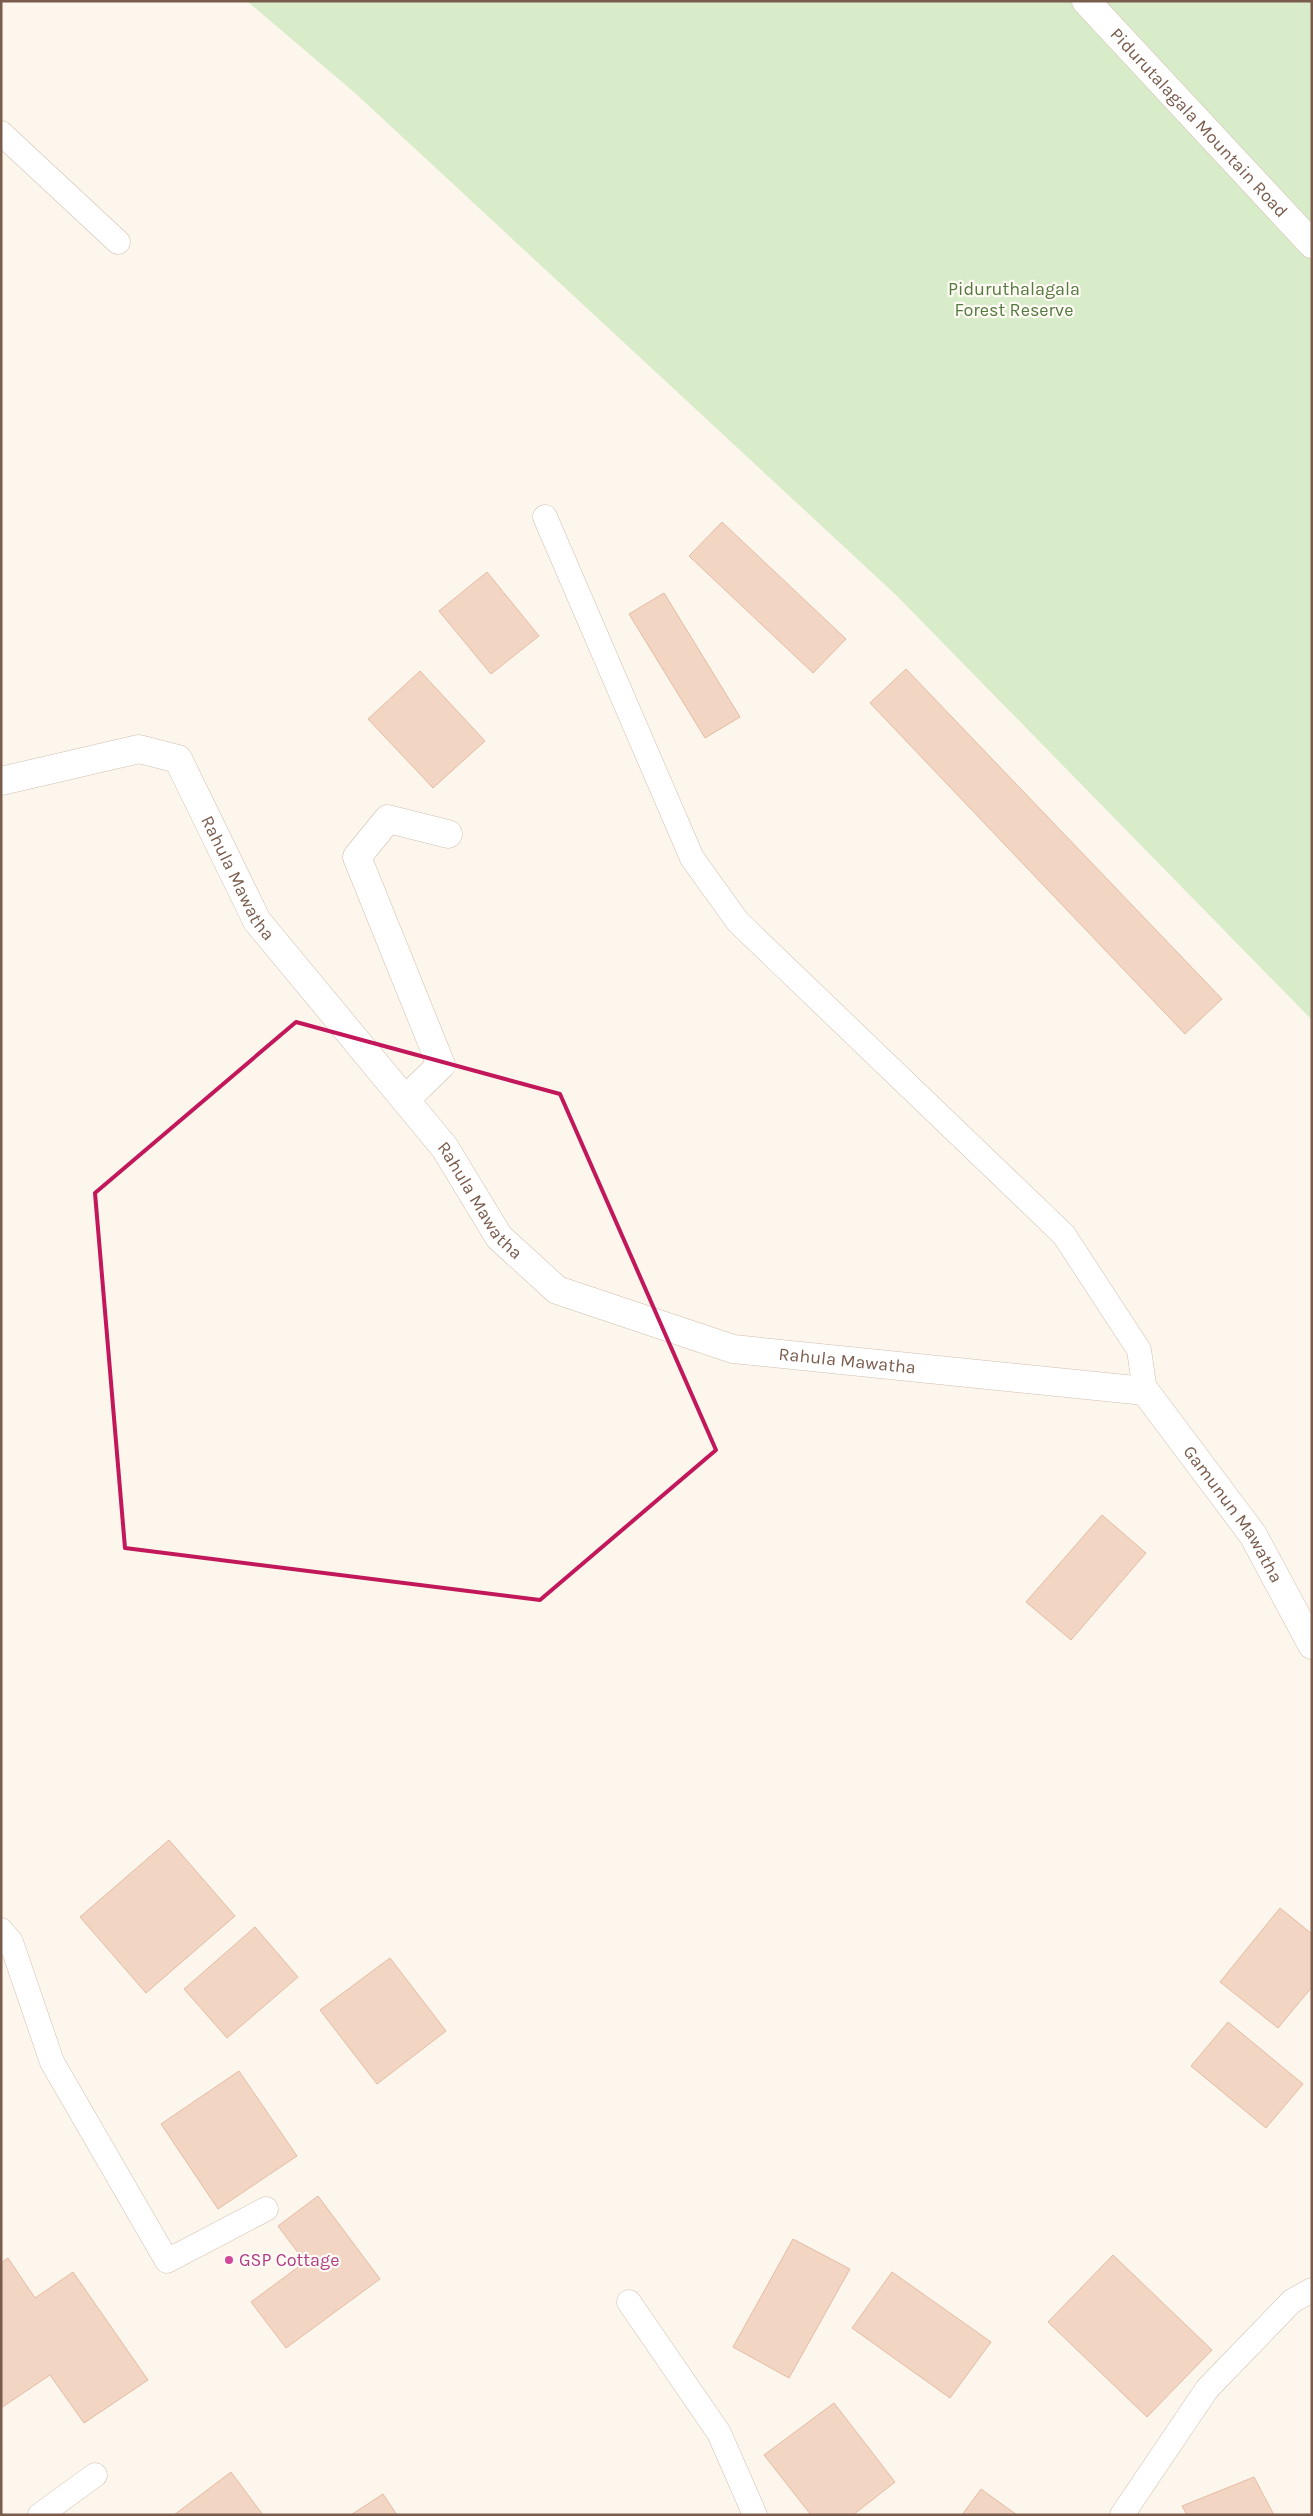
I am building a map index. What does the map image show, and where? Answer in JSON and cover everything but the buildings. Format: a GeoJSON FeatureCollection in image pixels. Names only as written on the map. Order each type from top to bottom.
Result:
{"type":"FeatureCollection","features":[{"type":"Feature","properties":{"kind":"street","name":"Pidurutalagala Mountain Road"},"geometry":{"type":"LineString","coordinates":[[1086,1],[1312,244]]}},
{"type":"Feature","properties":{"kind":"street","name":"Rahula Mawatha"},"geometry":{"type":"LineString","coordinates":[[1,780],[139,749],[178,759],[257,921],[445,1148],[499,1237],[557,1290],[733,1350],[1144,1391]]}},
{"type":"Feature","properties":{"kind":"street"},"geometry":{"type":"LineString","coordinates":[[405,1100],[441,1065],[357,857],[388,819],[448,834]]}},
{"type":"Feature","properties":{"kind":"street","name":"Gamunun Mawatha"},"geometry":{"type":"LineString","coordinates":[[1144,1391],[1253,1535],[1312,1645]]}},
{"type":"Feature","properties":{"kind":"lane"},"geometry":{"type":"LineString","coordinates":[[1,133],[118,242]]}},
{"type":"Feature","properties":{"kind":"lane"},"geometry":{"type":"LineString","coordinates":[[545,517],[692,858],[738,922],[1064,1235],[1140,1350],[1144,1391]]}},
{"type":"Feature","properties":{"kind":"lane"},"geometry":{"type":"LineString","coordinates":[[1,1930],[11,1942],[52,2062],[168,2261],[266,2209]]}},
{"type":"Feature","properties":{"kind":"lane"},"geometry":{"type":"LineString","coordinates":[[1122,2515],[1207,2389],[1292,2301],[1312,2290]]}},
{"type":"Feature","properties":{"kind":"lane"},"geometry":{"type":"LineString","coordinates":[[629,2302],[719,2434],[756,2515]]}},
{"type":"Feature","properties":{"kind":"lane"},"geometry":{"type":"LineString","coordinates":[[40,2515],[95,2475]]}},
{"type":"Feature","properties":{"kind":"highlighted area"},"geometry":{"type":"Polygon","coordinates":[[[296,1022],[560,1094],[716,1450],[540,1600],[125,1548],[95,1193],[296,1022]]]}},
{"type":"Feature","properties":{"kind":"green space","name":"Piduruthalagala Forest Reserve"},"geometry":{"type":"Polygon","coordinates":[[[247,1],[1312,1],[1312,1020],[896,595],[355,93],[247,1]]]}},
{"type":"Feature","properties":{"kind":"place","name":"GSP Cottage"},"geometry":{"type":"Point","coordinates":[229,2260]}}]}
